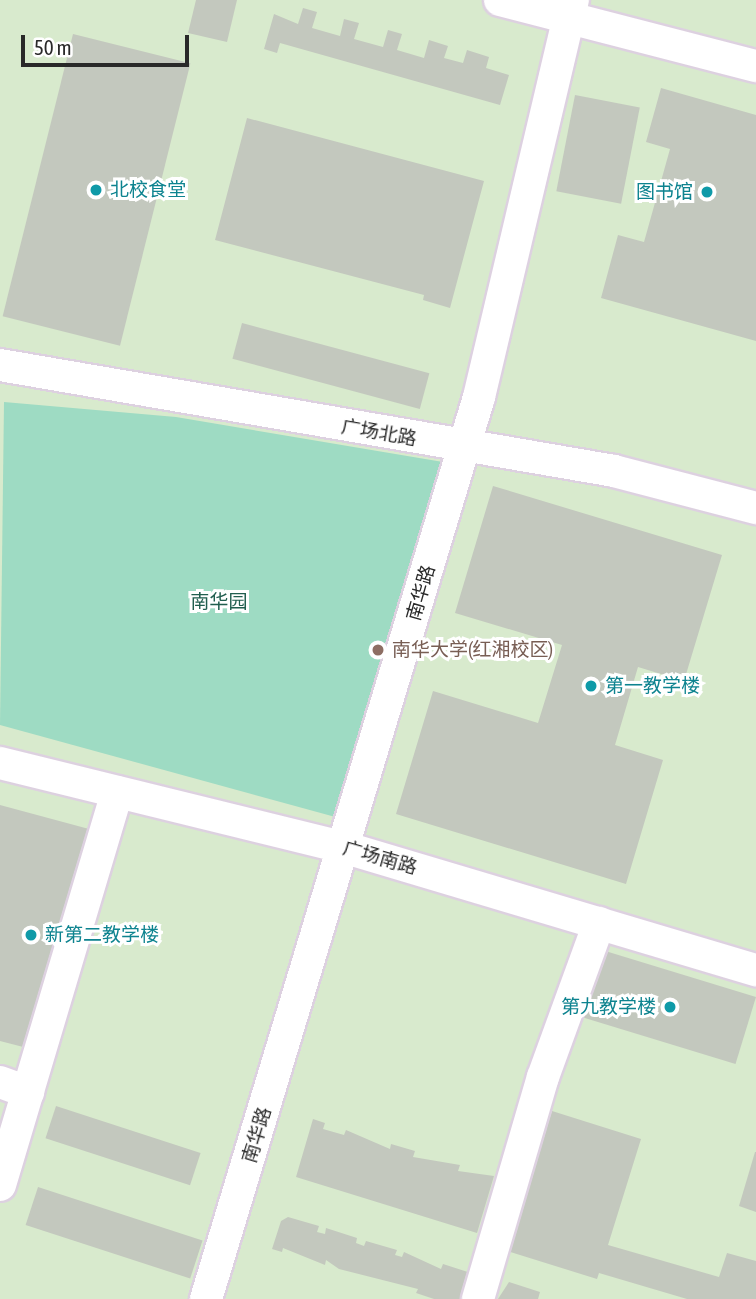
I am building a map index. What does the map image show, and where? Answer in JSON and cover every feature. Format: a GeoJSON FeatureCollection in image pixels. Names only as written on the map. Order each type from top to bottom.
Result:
{"type":"FeatureCollection","features":[{"type":"Feature","properties":{"kind":"lane"},"geometry":{"type":"LineString","coordinates":[[500,0],[571,8],[756,66]]}},
{"type":"Feature","properties":{"kind":"lane","name":"南华路"},"geometry":{"type":"LineString","coordinates":[[206,1299],[346,848],[464,448],[571,8]]}},
{"type":"Feature","properties":{"kind":"lane","name":"广场北路"},"geometry":{"type":"LineString","coordinates":[[0,365],[464,448],[614,471],[756,508]]}},
{"type":"Feature","properties":{"kind":"lane","name":"广场南路"},"geometry":{"type":"LineString","coordinates":[[0,763],[346,848],[756,970]]}},
{"type":"Feature","properties":{"kind":"lane"},"geometry":{"type":"LineString","coordinates":[[0,1185],[14,1087],[117,792]]}},
{"type":"Feature","properties":{"kind":"lane"},"geometry":{"type":"LineString","coordinates":[[478,1299],[543,1077],[599,923]]}},
{"type":"Feature","properties":{"kind":"shaded area","name":"南华大学(红湘校区)"},"geometry":{"type":"Polygon","coordinates":[[[0,0],[756,0],[756,1299],[0,1299],[0,0]]]}},
{"type":"Feature","properties":{"kind":"green space","name":"南华园"},"geometry":{"type":"Polygon","coordinates":[[[4,402],[176,417],[443,462],[339,818],[0,725],[4,402]]]}},
{"type":"Feature","properties":{"kind":"building"},"geometry":{"type":"Polygon","coordinates":[[[196,0],[237,0],[227,42],[188,33],[196,0]]]}},
{"type":"Feature","properties":{"kind":"building"},"geometry":{"type":"Polygon","coordinates":[[[303,8],[317,12],[312,28],[340,36],[344,19],[359,23],[354,39],[383,47],[388,30],[402,34],[397,50],[424,58],[429,40],[448,46],[444,58],[463,63],[467,50],[489,57],[486,68],[509,75],[500,105],[280,43],[277,53],[264,49],[274,14],[298,24],[303,8]]]}},
{"type":"Feature","properties":{"kind":"building","name":"北校食堂"},"geometry":{"type":"Polygon","coordinates":[[[73,34],[190,63],[120,346],[3,316],[73,34]]]}},
{"type":"Feature","properties":{"kind":"building","name":"图书馆"},"geometry":{"type":"Polygon","coordinates":[[[661,88],[756,115],[756,341],[601,298],[618,235],[644,242],[670,149],[646,142],[661,88]]]}},
{"type":"Feature","properties":{"kind":"building"},"geometry":{"type":"Polygon","coordinates":[[[575,95],[640,108],[621,204],[556,191],[575,95]]]}},
{"type":"Feature","properties":{"kind":"building"},"geometry":{"type":"Polygon","coordinates":[[[247,118],[484,181],[450,308],[423,300],[424,295],[215,240],[247,118]]]}},
{"type":"Feature","properties":{"kind":"building"},"geometry":{"type":"Polygon","coordinates":[[[242,323],[429,373],[420,409],[232,359],[242,323]]]}},
{"type":"Feature","properties":{"kind":"building","name":"第一教学楼"},"geometry":{"type":"Polygon","coordinates":[[[493,486],[722,555],[684,681],[638,667],[615,745],[663,760],[626,884],[396,814],[433,691],[538,723],[562,645],[455,613],[493,486]]]}},
{"type":"Feature","properties":{"kind":"building","name":"新第二教学楼"},"geometry":{"type":"Polygon","coordinates":[[[0,805],[89,829],[31,1049],[0,1041],[0,805]]]}},
{"type":"Feature","properties":{"kind":"building","name":"第九教学楼"},"geometry":{"type":"Polygon","coordinates":[[[602,950],[756,997],[735,1064],[582,1017],[602,950]]]}},
{"type":"Feature","properties":{"kind":"building"},"geometry":{"type":"Polygon","coordinates":[[[56,1106],[201,1153],[190,1185],[45,1138],[56,1106]]]}},
{"type":"Feature","properties":{"kind":"building"},"geometry":{"type":"Polygon","coordinates":[[[552,1111],[641,1139],[608,1245],[719,1277],[727,1253],[756,1261],[756,1299],[687,1299],[599,1273],[597,1279],[507,1251],[552,1111]]]}},
{"type":"Feature","properties":{"kind":"building"},"geometry":{"type":"Polygon","coordinates":[[[313,1119],[325,1123],[323,1129],[344,1135],[346,1130],[390,1149],[391,1144],[415,1151],[413,1157],[460,1165],[458,1171],[494,1176],[477,1233],[296,1177],[313,1119]]]}},
{"type":"Feature","properties":{"kind":"building"},"geometry":{"type":"Polygon","coordinates":[[[756,1152],[756,1212],[739,1206],[756,1152]]]}},
{"type":"Feature","properties":{"kind":"building"},"geometry":{"type":"Polygon","coordinates":[[[38,1187],[203,1240],[190,1279],[26,1225],[38,1187]]]}},
{"type":"Feature","properties":{"kind":"building"},"geometry":{"type":"Polygon","coordinates":[[[288,1217],[319,1226],[317,1232],[325,1234],[326,1228],[357,1238],[356,1243],[364,1246],[366,1241],[397,1250],[395,1255],[402,1257],[404,1252],[441,1269],[443,1264],[474,1274],[470,1299],[434,1299],[416,1293],[418,1289],[339,1269],[326,1260],[325,1265],[283,1248],[282,1252],[272,1249],[281,1221],[288,1217]]]}},
{"type":"Feature","properties":{"kind":"building"},"geometry":{"type":"Polygon","coordinates":[[[509,1282],[540,1292],[538,1299],[498,1299],[509,1282]]]}},
{"type":"Feature","properties":{"kind":"place","name":"北校食堂"},"geometry":{"type":"Point","coordinates":[96,190]}},
{"type":"Feature","properties":{"kind":"place","name":"图书馆"},"geometry":{"type":"Point","coordinates":[707,192]}},
{"type":"Feature","properties":{"kind":"place","name":"南华大学(红湘校区)"},"geometry":{"type":"Point","coordinates":[378,650]}},
{"type":"Feature","properties":{"kind":"place","name":"第一教学楼"},"geometry":{"type":"Point","coordinates":[591,686]}},
{"type":"Feature","properties":{"kind":"place","name":"新第二教学楼"},"geometry":{"type":"Point","coordinates":[31,935]}},
{"type":"Feature","properties":{"kind":"place","name":"第九教学楼"},"geometry":{"type":"Point","coordinates":[670,1007]}}]}
